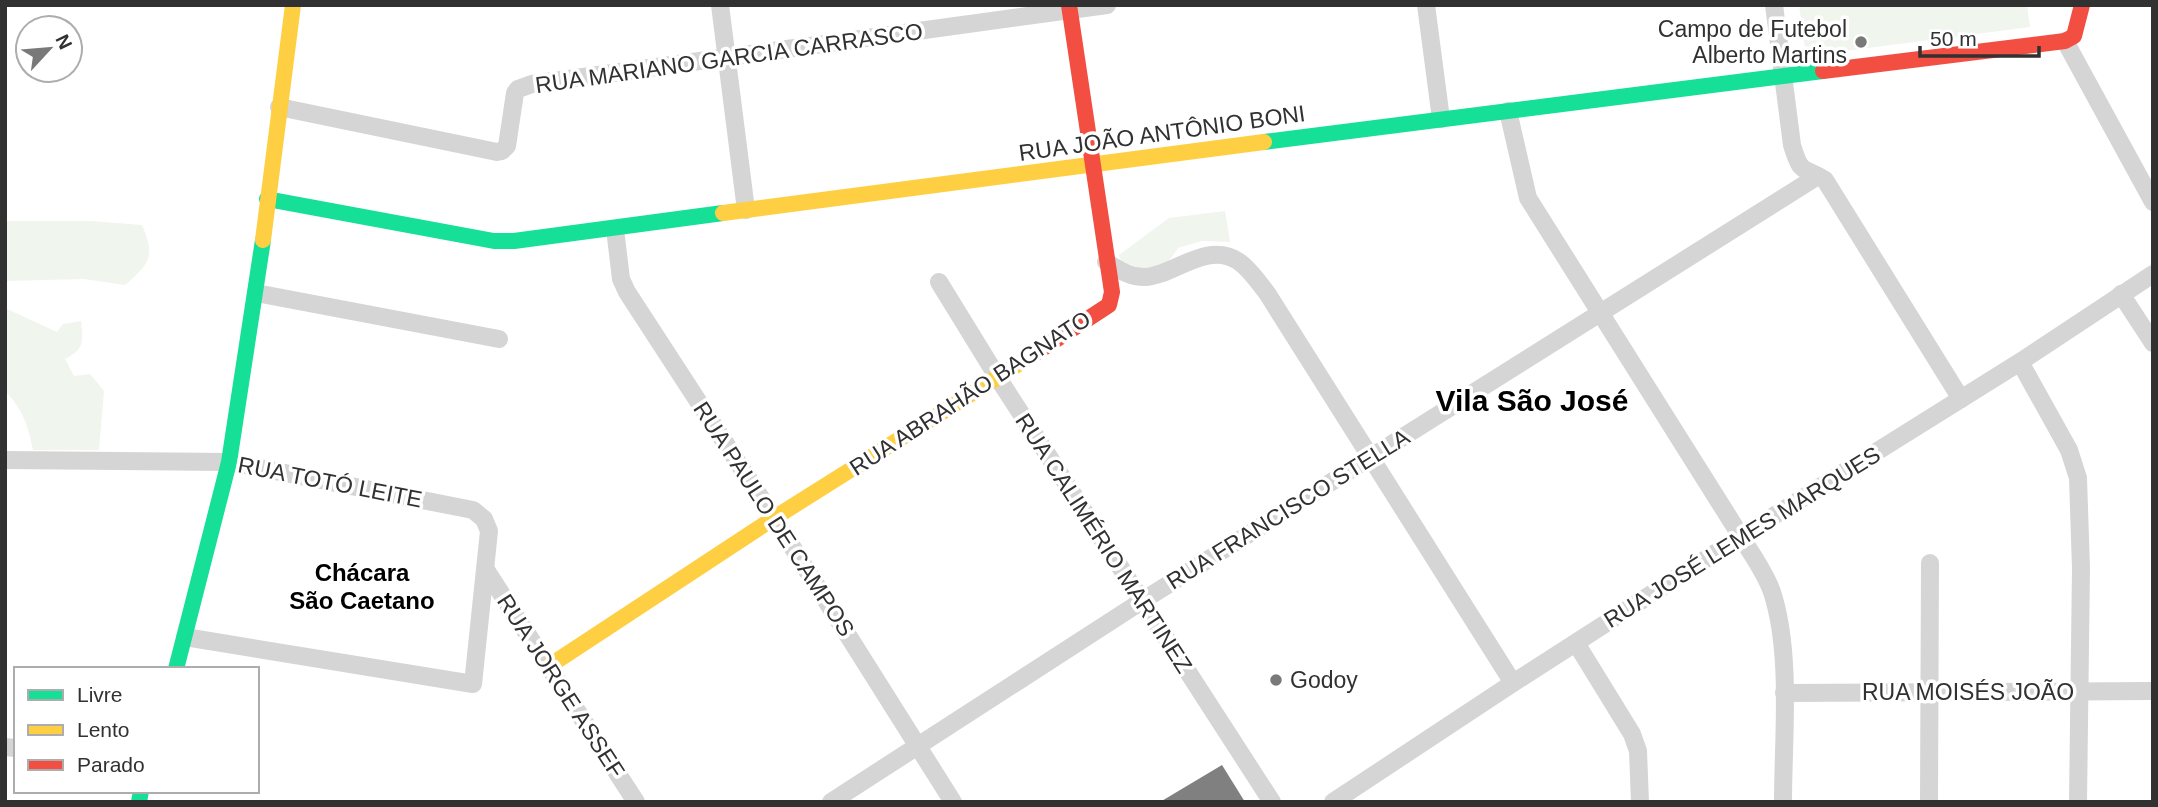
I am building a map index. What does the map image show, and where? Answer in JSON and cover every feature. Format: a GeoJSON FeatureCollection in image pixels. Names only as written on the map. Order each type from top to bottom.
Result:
{"type":"FeatureCollection","features":[{"type":"Feature","properties":{"kind":"street"},"geometry":{"type":"LineString","coordinates":[[177,667],[229,462],[256,293],[293,5]]}},
{"type":"Feature","properties":{"kind":"street"},"geometry":{"type":"LineString","coordinates":[[720,5],[746,210]]}},
{"type":"Feature","properties":{"kind":"street","name":"RUA MARIANO GARCIA CARRASCO"},"geometry":{"type":"LineString","coordinates":[[279,107],[497,152],[508,146],[515,93],[523,86],[1069,8],[1107,5]]}},
{"type":"Feature","properties":{"kind":"street"},"geometry":{"type":"LineString","coordinates":[[1426,5],[1441,119]]}},
{"type":"Feature","properties":{"kind":"street"},"geometry":{"type":"LineString","coordinates":[[1774,5],[1792,145],[1798,164],[1807,173],[1825,180],[1961,399]]}},
{"type":"Feature","properties":{"kind":"street"},"geometry":{"type":"LineString","coordinates":[[2082,5],[2074,36],[2066,41],[2153,202]]}},
{"type":"Feature","properties":{"kind":"street"},"geometry":{"type":"LineString","coordinates":[[1069,8],[1106,262],[1127,274],[1146,277],[1203,256],[1227,256],[1240,262],[1267,293],[1513,683]]}},
{"type":"Feature","properties":{"kind":"street","name":"RUA JOÃO ANTÔNIO BONI"},"geometry":{"type":"LineString","coordinates":[[267,200],[494,240],[513,241],[1441,119],[2066,41]]}},
{"type":"Feature","properties":{"kind":"street"},"geometry":{"type":"LineString","coordinates":[[1508,111],[1528,198],[1763,573],[1772,592],[1782,633],[1783,802]]}},
{"type":"Feature","properties":{"kind":"street","name":"RUA FRANCISCO STELLA"},"geometry":{"type":"LineString","coordinates":[[831,802],[1142,601],[1818,176]]}},
{"type":"Feature","properties":{"kind":"street","name":"RUA PAULO DE CAMPOS"},"geometry":{"type":"LineString","coordinates":[[615,229],[621,279],[627,292],[774,518],[953,802]]}},
{"type":"Feature","properties":{"kind":"street","name":"RUA ABRAHÃO BAGNATO"},"geometry":{"type":"LineString","coordinates":[[549,666],[774,518],[1109,305],[1112,292],[1106,262]]}},
{"type":"Feature","properties":{"kind":"street","name":"RUA JOSÉ LEMES MARQUES"},"geometry":{"type":"LineString","coordinates":[[1333,802],[1513,683],[2020,362],[2153,274]]}},
{"type":"Feature","properties":{"kind":"street","name":"RUA CALIMÉRIO MARTINEZ"},"geometry":{"type":"LineString","coordinates":[[939,282],[1272,802]]}},
{"type":"Feature","properties":{"kind":"street"},"geometry":{"type":"LineString","coordinates":[[256,293],[499,339]]}},
{"type":"Feature","properties":{"kind":"street"},"geometry":{"type":"LineString","coordinates":[[2121,294],[2153,342]]}},
{"type":"Feature","properties":{"kind":"street"},"geometry":{"type":"LineString","coordinates":[[2020,362],[2069,450],[2078,478],[2081,568],[2078,802]]}},
{"type":"Feature","properties":{"kind":"street","name":"RUA TOTÓ LEITE"},"geometry":{"type":"LineString","coordinates":[[5,460],[229,462],[473,510],[484,519],[489,531],[474,684],[185,637]]}},
{"type":"Feature","properties":{"kind":"street"},"geometry":{"type":"LineString","coordinates":[[1929,802],[1930,563]]}},
{"type":"Feature","properties":{"kind":"street","name":"RUA JORGE ASSEF"},"geometry":{"type":"LineString","coordinates":[[486,569],[636,802]]}},
{"type":"Feature","properties":{"kind":"street"},"geometry":{"type":"LineString","coordinates":[[1576,643],[1632,734],[1638,751],[1640,802]]}},
{"type":"Feature","properties":{"kind":"street","name":"RUA MOISÉS JOÃO"},"geometry":{"type":"LineString","coordinates":[[1784,693],[2153,691]]}},
{"type":"Feature","properties":{"kind":"shaded area","name":"Campo de Futebol Alberto Martins"},"geometry":{"type":"Polygon","coordinates":[[[1799,5],[2027,5],[2030,27],[1806,56],[1799,5]]]}},
{"type":"Feature","properties":{"kind":"shaded area"},"geometry":{"type":"Polygon","coordinates":[[[1225,211],[1230,242],[1202,241],[1178,248],[1166,265],[1145,270],[1121,261],[1119,255],[1169,218],[1225,211]]]}},
{"type":"Feature","properties":{"kind":"shaded area"},"geometry":{"type":"Polygon","coordinates":[[[5,221],[91,221],[142,225],[148,244],[148,258],[140,271],[125,285],[84,279],[5,281],[5,221]]]}},
{"type":"Feature","properties":{"kind":"shaded area"},"geometry":{"type":"Polygon","coordinates":[[[5,308],[57,332],[63,324],[81,321],[81,344],[76,352],[65,359],[74,376],[90,374],[104,391],[99,450],[33,450],[24,418],[5,391],[5,308]]]}},
{"type":"Feature","properties":{"kind":"building"},"geometry":{"type":"Polygon","coordinates":[[[1222,765],[1245,802],[1160,802],[1222,765]]]}},
{"type":"Feature","properties":{"kind":"traffic: fast"},"geometry":{"type":"LineString","coordinates":[[1264,142],[1823,71]]}},
{"type":"Feature","properties":{"kind":"traffic: fast"},"geometry":{"type":"LineString","coordinates":[[267,199],[494,241],[514,241],[723,213]]}},
{"type":"Feature","properties":{"kind":"traffic: fast"},"geometry":{"type":"LineString","coordinates":[[177,667],[229,462],[263,240]]}},
{"type":"Feature","properties":{"kind":"traffic: fast"},"geometry":{"type":"LineString","coordinates":[[139,802],[141,793]]}},
{"type":"Feature","properties":{"kind":"traffic: slow"},"geometry":{"type":"LineString","coordinates":[[263,240],[293,5]]}},
{"type":"Feature","properties":{"kind":"traffic: slow"},"geometry":{"type":"LineString","coordinates":[[723,213],[1264,142]]}},
{"type":"Feature","properties":{"kind":"traffic: slow"},"geometry":{"type":"LineString","coordinates":[[549,666],[774,518],[1025,360]]}},
{"type":"Feature","properties":{"kind":"traffic: jam"},"geometry":{"type":"LineString","coordinates":[[1025,360],[1109,305],[1112,292],[1069,5]]}},
{"type":"Feature","properties":{"kind":"traffic: jam"},"geometry":{"type":"LineString","coordinates":[[1823,71],[2065,41],[2074,36],[2082,5]]}},
{"type":"Feature","properties":{"kind":"place","name":"Campo de Futebol Alberto Martins"},"geometry":{"type":"Point","coordinates":[1861,42]}},
{"type":"Feature","properties":{"kind":"place","name":"Godoy"},"geometry":{"type":"Point","coordinates":[1276,680]}},
{"type":"Feature","properties":{"kind":"district","name":"Vila São José"},"geometry":{"type":"Point","coordinates":[1532,400]}},
{"type":"Feature","properties":{"kind":"district","name":"Chácara São Caetano"},"geometry":{"type":"Point","coordinates":[362,586]}}]}
